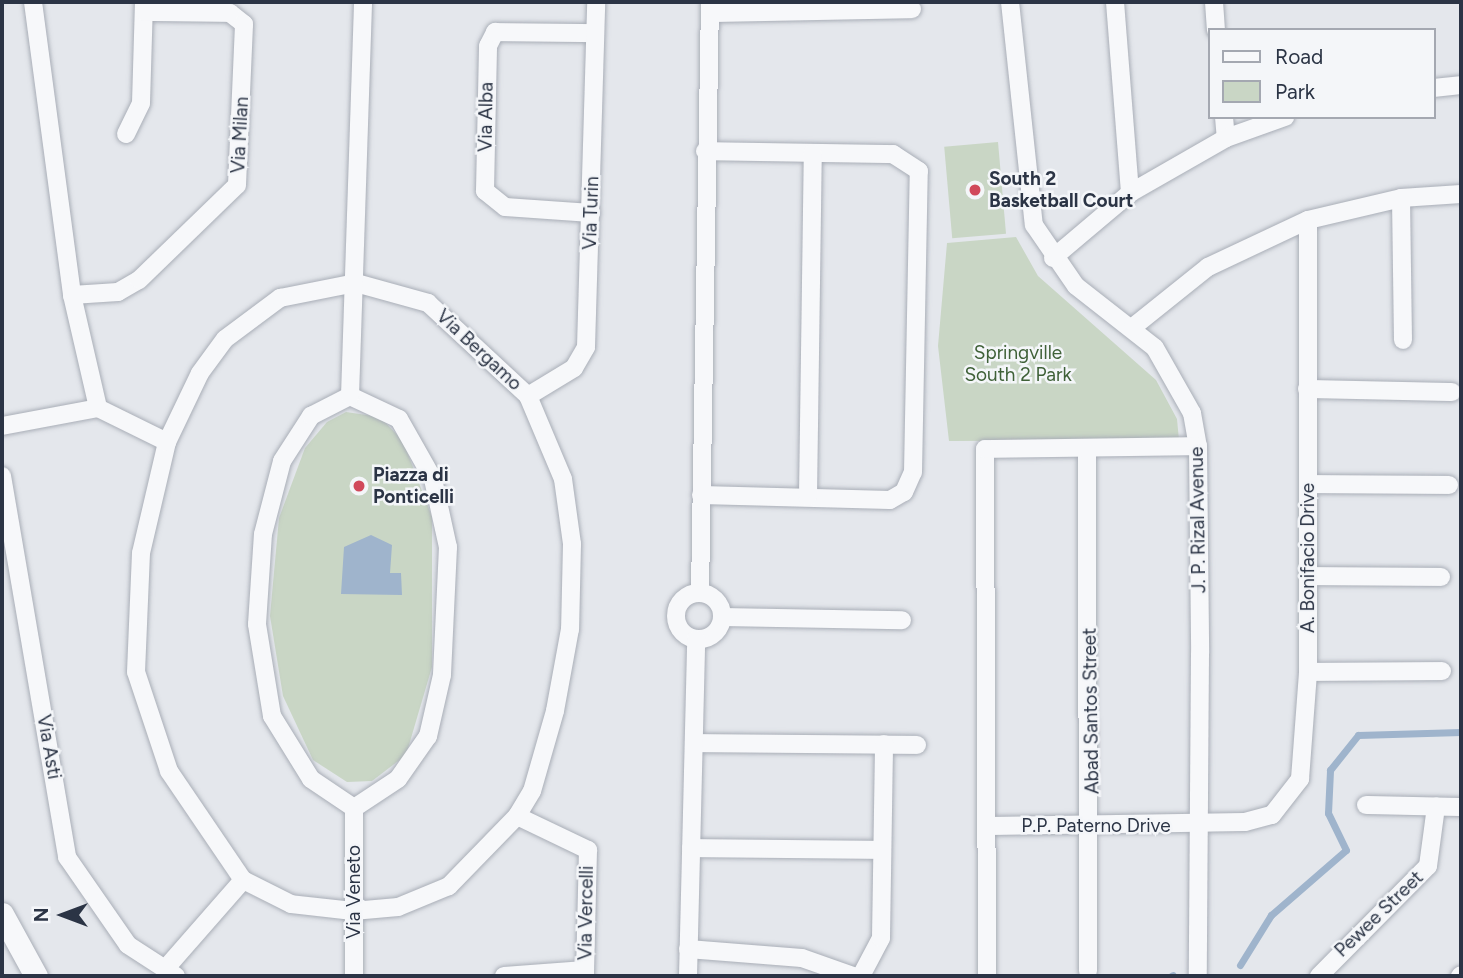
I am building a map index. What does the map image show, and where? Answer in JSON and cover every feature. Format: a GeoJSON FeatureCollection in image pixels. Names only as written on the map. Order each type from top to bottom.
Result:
{"type":"FeatureCollection","features":[{"type":"Feature","properties":{"kind":"street"},"geometry":{"type":"LineString","coordinates":[[33,2],[72,295],[98,408]]}},
{"type":"Feature","properties":{"kind":"street"},"geometry":{"type":"LineString","coordinates":[[350,396],[356,283],[363,2]]}},
{"type":"Feature","properties":{"kind":"street","name":"Via Turin"},"geometry":{"type":"LineString","coordinates":[[528,396],[574,368],[586,348],[596,2]]}},
{"type":"Feature","properties":{"kind":"street","name":"J. P. Rizal Avenue"},"geometry":{"type":"LineString","coordinates":[[1010,2],[1026,189],[1034,225],[1053,258],[1076,286],[1133,327],[1179,384],[1198,446],[1202,826],[1198,976]]}},
{"type":"Feature","properties":{"kind":"street"},"geometry":{"type":"LineString","coordinates":[[1115,2],[1130,193]]}},
{"type":"Feature","properties":{"kind":"street"},"geometry":{"type":"LineString","coordinates":[[1214,2],[1216,28]]}},
{"type":"Feature","properties":{"kind":"street"},"geometry":{"type":"LineString","coordinates":[[126,134],[141,103],[144,7]]}},
{"type":"Feature","properties":{"kind":"street","name":"Via Milan"},"geometry":{"type":"LineString","coordinates":[[72,295],[118,292],[139,280],[237,185],[244,24],[230,13],[144,7]]}},
{"type":"Feature","properties":{"kind":"street"},"geometry":{"type":"LineString","coordinates":[[700,592],[705,151],[710,7],[912,9]]}},
{"type":"Feature","properties":{"kind":"street","name":"Via Alba"},"geometry":{"type":"LineString","coordinates":[[591,213],[505,207],[485,191],[485,164],[488,46],[495,32],[595,33]]}},
{"type":"Feature","properties":{"kind":"street"},"geometry":{"type":"LineString","coordinates":[[1435,88],[1461,85]]}},
{"type":"Feature","properties":{"kind":"street"},"geometry":{"type":"LineString","coordinates":[[1224,119],[1226,138]]}},
{"type":"Feature","properties":{"kind":"street"},"geometry":{"type":"LineString","coordinates":[[1053,258],[1130,193],[1226,138],[1279,119]]}},
{"type":"Feature","properties":{"kind":"street"},"geometry":{"type":"LineString","coordinates":[[701,495],[890,500],[904,492],[913,472],[919,171],[907,158],[705,151]]}},
{"type":"Feature","properties":{"kind":"street"},"geometry":{"type":"LineString","coordinates":[[808,498],[813,153]]}},
{"type":"Feature","properties":{"kind":"street"},"geometry":{"type":"LineString","coordinates":[[1133,327],[1208,267],[1308,220],[1401,198],[1461,194]]}},
{"type":"Feature","properties":{"kind":"street"},"geometry":{"type":"LineString","coordinates":[[1401,198],[1402,340]]}},
{"type":"Feature","properties":{"kind":"street","name":"A. Bonifacio Drive"},"geometry":{"type":"LineString","coordinates":[[1202,826],[1272,815],[1287,799],[1306,752],[1308,220]]}},
{"type":"Feature","properties":{"kind":"street","name":"Via Bergamo"},"geometry":{"type":"LineString","coordinates":[[356,283],[428,303],[528,396],[563,479],[572,544],[570,629],[555,710],[532,791],[517,816],[449,886],[398,906],[353,911],[291,904],[243,880],[169,771],[136,672],[141,553],[167,442],[200,373],[253,315],[280,298],[356,283]]}},
{"type":"Feature","properties":{"kind":"street"},"geometry":{"type":"LineString","coordinates":[[1307,389],[1452,392]]}},
{"type":"Feature","properties":{"kind":"street"},"geometry":{"type":"LineString","coordinates":[[350,396],[399,419],[433,479],[448,547],[442,675],[428,736],[398,779],[354,808],[311,779],[272,716],[257,624],[263,534],[282,461],[311,416],[350,396]]}},
{"type":"Feature","properties":{"kind":"street"},"geometry":{"type":"LineString","coordinates":[[2,426],[98,408],[167,442]]}},
{"type":"Feature","properties":{"kind":"street"},"geometry":{"type":"LineString","coordinates":[[986,976],[990,826],[985,449],[1087,450],[1198,446]]}},
{"type":"Feature","properties":{"kind":"street","name":"Abad Santos Street"},"geometry":{"type":"LineString","coordinates":[[1087,450],[1093,826],[1088,971]]}},
{"type":"Feature","properties":{"kind":"street","name":"Via Asti"},"geometry":{"type":"LineString","coordinates":[[2,475],[68,856],[128,944],[171,972]]}},
{"type":"Feature","properties":{"kind":"street"},"geometry":{"type":"LineString","coordinates":[[1308,484],[1449,485]]}},
{"type":"Feature","properties":{"kind":"street"},"geometry":{"type":"LineString","coordinates":[[1308,576],[1441,577]]}},
{"type":"Feature","properties":{"kind":"street"},"geometry":{"type":"LineString","coordinates":[[700,592],[719,604],[722,617],[709,637],[696,639],[684,634],[677,609],[700,592]]}},
{"type":"Feature","properties":{"kind":"street"},"geometry":{"type":"LineString","coordinates":[[722,617],[901,620]]}},
{"type":"Feature","properties":{"kind":"street"},"geometry":{"type":"LineString","coordinates":[[688,976],[696,639]]}},
{"type":"Feature","properties":{"kind":"street"},"geometry":{"type":"LineString","coordinates":[[1308,672],[1442,671]]}},
{"type":"Feature","properties":{"kind":"street"},"geometry":{"type":"LineString","coordinates":[[694,743],[917,745]]}},
{"type":"Feature","properties":{"kind":"street"},"geometry":{"type":"LineString","coordinates":[[861,976],[881,938],[884,744]]}},
{"type":"Feature","properties":{"kind":"street"},"geometry":{"type":"LineString","coordinates":[[1366,805],[1461,807]]}},
{"type":"Feature","properties":{"kind":"street","name":"Pewee Street"},"geometry":{"type":"LineString","coordinates":[[1318,976],[1428,866],[1436,807]]}},
{"type":"Feature","properties":{"kind":"street","name":"Via Veneto"},"geometry":{"type":"LineString","coordinates":[[354,808],[354,976]]}},
{"type":"Feature","properties":{"kind":"street","name":"Via Vercelli"},"geometry":{"type":"LineString","coordinates":[[504,976],[585,973],[588,850],[517,816]]}},
{"type":"Feature","properties":{"kind":"street","name":"P.P. Paterno Drive"},"geometry":{"type":"LineString","coordinates":[[990,826],[1202,826]]}},
{"type":"Feature","properties":{"kind":"street"},"geometry":{"type":"LineString","coordinates":[[691,848],[882,850]]}},
{"type":"Feature","properties":{"kind":"street"},"geometry":{"type":"LineString","coordinates":[[171,972],[243,880]]}},
{"type":"Feature","properties":{"kind":"street"},"geometry":{"type":"LineString","coordinates":[[2,914],[36,976]]}},
{"type":"Feature","properties":{"kind":"street"},"geometry":{"type":"LineString","coordinates":[[688,949],[802,958],[853,976]]}},
{"type":"Feature","properties":{"kind":"green space","name":"South 2 Basketball Court"},"geometry":{"type":"Polygon","coordinates":[[[998,142],[1006,234],[952,238],[944,147],[998,142]]]}},
{"type":"Feature","properties":{"kind":"green space","name":"Springville South 2 Park"},"geometry":{"type":"Polygon","coordinates":[[[1016,237],[1038,276],[1156,380],[1177,419],[1179,440],[949,441],[938,346],[947,243],[1016,237]]]}},
{"type":"Feature","properties":{"kind":"green space"},"geometry":{"type":"Polygon","coordinates":[[[346,412],[380,417],[403,441],[432,517],[432,667],[406,755],[372,781],[347,782],[313,760],[283,696],[270,616],[279,518],[305,448],[327,422],[346,412]]]}},
{"type":"Feature","properties":{"kind":"water"},"geometry":{"type":"Polygon","coordinates":[[[371,535],[392,545],[390,573],[401,573],[402,595],[341,594],[344,547],[371,535]]]}},
{"type":"Feature","properties":{"kind":"waterway"},"geometry":{"type":"LineString","coordinates":[[1240,965],[1271,915],[1346,850],[1328,813],[1330,770],[1358,735],[1461,732]]}},
{"type":"Feature","properties":{"kind":"place","name":"South 2 Basketball Court"},"geometry":{"type":"Point","coordinates":[975,190]}},
{"type":"Feature","properties":{"kind":"place","name":"Piazza di Ponticelli"},"geometry":{"type":"Point","coordinates":[359,486]}}]}
